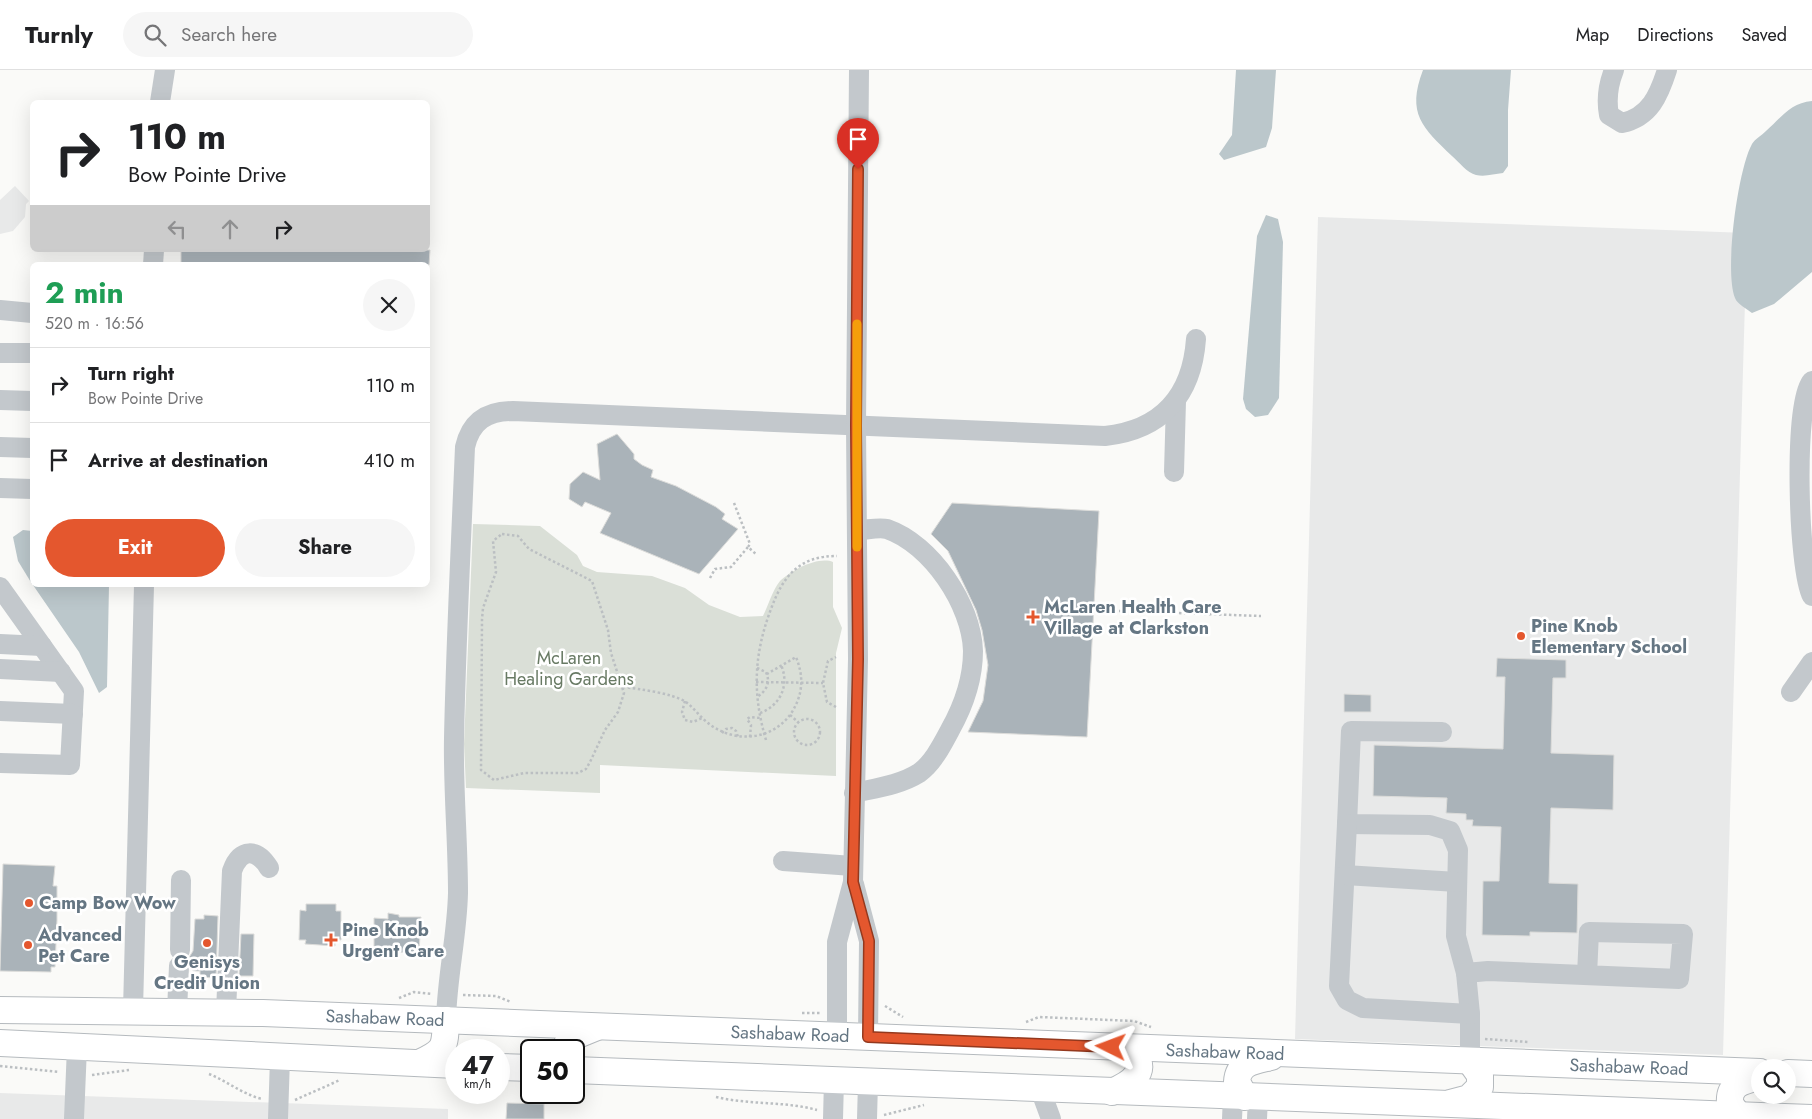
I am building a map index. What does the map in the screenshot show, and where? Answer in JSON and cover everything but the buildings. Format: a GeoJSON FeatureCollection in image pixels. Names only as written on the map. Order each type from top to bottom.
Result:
{"type":"FeatureCollection","features":[{"type":"Feature","properties":{"kind":"main road","name":"Sashabaw Road"},"geometry":{"type":"LineString","coordinates":[[0,1010],[226,1012],[1751,1072]]}},
{"type":"Feature","properties":{"kind":"main road"},"geometry":{"type":"LineString","coordinates":[[77,1047],[70,1040],[69,1028],[84,1010]]}},
{"type":"Feature","properties":{"kind":"main road"},"geometry":{"type":"LineString","coordinates":[[419,1064],[436,1055],[443,1048],[446,1020]]}},
{"type":"Feature","properties":{"kind":"main road"},"geometry":{"type":"LineString","coordinates":[[570,1039],[598,1026]]}},
{"type":"Feature","properties":{"kind":"main road"},"geometry":{"type":"LineString","coordinates":[[0,1043],[445,1065]]}},
{"type":"Feature","properties":{"kind":"main road"},"geometry":{"type":"LineString","coordinates":[[1112,1092],[1130,1084],[1138,1074],[1139,1063],[1130,1048]]}},
{"type":"Feature","properties":{"kind":"main road"},"geometry":{"type":"LineString","coordinates":[[1245,1106],[1237,1082],[1241,1069],[1253,1061],[1284,1054]]}},
{"type":"Feature","properties":{"kind":"main road"},"geometry":{"type":"LineString","coordinates":[[1445,1105],[1469,1098],[1478,1091],[1481,1081],[1480,1075],[1470,1061]]}},
{"type":"Feature","properties":{"kind":"main road"},"geometry":{"type":"LineString","coordinates":[[585,1070],[1112,1092],[1245,1106],[1445,1105],[1812,1118]]}},
{"type":"Feature","properties":{"kind":"main road"},"geometry":{"type":"LineString","coordinates":[[1796,1073],[1812,1074]]}},
{"type":"Feature","properties":{"kind":"main road"},"geometry":{"type":"LineString","coordinates":[[1739,1116],[1730,1104],[1730,1092],[1738,1082],[1751,1079]]}},
{"type":"Feature","properties":{"kind":"street"},"geometry":{"type":"LineString","coordinates":[[160,100],[165,70]]}},
{"type":"Feature","properties":{"kind":"street"},"geometry":{"type":"LineString","coordinates":[[837,1036],[837,942],[853,874],[858,659],[856,426],[859,70]]}},
{"type":"Feature","properties":{"kind":"street"},"geometry":{"type":"LineString","coordinates":[[1614,70],[1609,82],[1607,103],[1610,116],[1622,123],[1636,120],[1658,96],[1667,70]]}},
{"type":"Feature","properties":{"kind":"street"},"geometry":{"type":"LineString","coordinates":[[0,310],[30,313]]}},
{"type":"Feature","properties":{"kind":"street"},"geometry":{"type":"LineString","coordinates":[[446,1020],[447,981],[456,925],[458,893],[454,739],[465,447],[468,434],[476,422],[487,415],[513,411],[1105,436],[1126,434],[1151,422],[1176,401],[1191,372],[1196,339]]}},
{"type":"Feature","properties":{"kind":"street"},"geometry":{"type":"LineString","coordinates":[[0,353],[30,353]]}},
{"type":"Feature","properties":{"kind":"street"},"geometry":{"type":"LineString","coordinates":[[1812,381],[1804,402],[1799,458],[1805,564],[1812,596]]}},
{"type":"Feature","properties":{"kind":"street"},"geometry":{"type":"LineString","coordinates":[[0,400],[30,401]]}},
{"type":"Feature","properties":{"kind":"street"},"geometry":{"type":"LineString","coordinates":[[1174,472],[1176,401]]}},
{"type":"Feature","properties":{"kind":"street"},"geometry":{"type":"LineString","coordinates":[[0,447],[30,448]]}},
{"type":"Feature","properties":{"kind":"street"},"geometry":{"type":"LineString","coordinates":[[0,488],[30,488]]}},
{"type":"Feature","properties":{"kind":"street"},"geometry":{"type":"LineString","coordinates":[[854,793],[905,780],[920,772],[930,762],[943,743],[965,699],[970,676],[972,650],[971,633],[957,594],[928,556],[912,542],[885,529],[857,530]]}},
{"type":"Feature","properties":{"kind":"street"},"geometry":{"type":"LineString","coordinates":[[0,587],[10,614],[42,646],[74,691],[70,765],[0,763]]}},
{"type":"Feature","properties":{"kind":"street"},"geometry":{"type":"LineString","coordinates":[[132,1010],[144,587]]}},
{"type":"Feature","properties":{"kind":"street"},"geometry":{"type":"LineString","coordinates":[[0,644],[42,646]]}},
{"type":"Feature","properties":{"kind":"street"},"geometry":{"type":"LineString","coordinates":[[1791,692],[1812,662]]}},
{"type":"Feature","properties":{"kind":"street"},"geometry":{"type":"LineString","coordinates":[[0,669],[61,672]]}},
{"type":"Feature","properties":{"kind":"street"},"geometry":{"type":"LineString","coordinates":[[0,711],[73,714]]}},
{"type":"Feature","properties":{"kind":"street"},"geometry":{"type":"LineString","coordinates":[[1442,732],[1351,731],[1340,986],[1347,1000],[1363,1008],[1470,1014]]}},
{"type":"Feature","properties":{"kind":"street"},"geometry":{"type":"LineString","coordinates":[[1347,824],[1430,825],[1450,831],[1458,850],[1456,936],[1466,973],[1470,1014],[1470,1061]]}},
{"type":"Feature","properties":{"kind":"street"},"geometry":{"type":"LineString","coordinates":[[226,1012],[232,871],[236,861],[247,854],[263,858],[269,868]]}},
{"type":"Feature","properties":{"kind":"street"},"geometry":{"type":"LineString","coordinates":[[783,861],[853,874]]}},
{"type":"Feature","properties":{"kind":"street"},"geometry":{"type":"LineString","coordinates":[[853,874],[869,941],[868,1037]]}},
{"type":"Feature","properties":{"kind":"street"},"geometry":{"type":"LineString","coordinates":[[1345,875],[1457,882]]}},
{"type":"Feature","properties":{"kind":"street"},"geometry":{"type":"LineString","coordinates":[[177,1011],[181,880]]}},
{"type":"Feature","properties":{"kind":"street"},"geometry":{"type":"LineString","coordinates":[[1466,973],[1488,971],[1680,979],[1683,934],[1589,932],[1587,975]]}},
{"type":"Feature","properties":{"kind":"street"},"geometry":{"type":"LineString","coordinates":[[74,1119],[77,1047]]}},
{"type":"Feature","properties":{"kind":"street"},"geometry":{"type":"LineString","coordinates":[[279,1109],[280,1058]]}},
{"type":"Feature","properties":{"kind":"street"},"geometry":{"type":"LineString","coordinates":[[833,1119],[834,1080]]}},
{"type":"Feature","properties":{"kind":"street"},"geometry":{"type":"LineString","coordinates":[[867,1119],[868,1082]]}},
{"type":"Feature","properties":{"kind":"street"},"geometry":{"type":"LineString","coordinates":[[1040,1089],[1051,1119]]}},
{"type":"Feature","properties":{"kind":"path"},"geometry":{"type":"LineString","coordinates":[[710,578],[715,569],[731,567],[750,544],[734,503]]}},
{"type":"Feature","properties":{"kind":"path"},"geometry":{"type":"LineString","coordinates":[[502,534],[518,536],[529,549],[592,581],[623,687],[624,694],[618,712],[605,730],[586,769],[565,774],[524,773],[494,780],[481,770],[482,619],[484,608],[496,578],[493,542],[495,538],[502,534]]}},
{"type":"Feature","properties":{"kind":"path"},"geometry":{"type":"LineString","coordinates":[[748,547],[758,555]]}},
{"type":"Feature","properties":{"kind":"path"},"geometry":{"type":"LineString","coordinates":[[766,740],[757,697],[756,682],[759,643],[782,583],[791,572],[811,560],[837,556]]}},
{"type":"Feature","properties":{"kind":"path"},"geometry":{"type":"LineString","coordinates":[[1119,611],[1261,616]]}},
{"type":"Feature","properties":{"kind":"path"},"geometry":{"type":"LineString","coordinates":[[623,687],[685,701],[702,718],[722,733],[738,737],[750,737],[764,733],[780,724],[790,715],[800,695],[802,682],[796,657],[766,674]]}},
{"type":"Feature","properties":{"kind":"path"},"geometry":{"type":"LineString","coordinates":[[836,657],[828,662],[823,683],[827,702],[836,707]]}},
{"type":"Feature","properties":{"kind":"path"},"geometry":{"type":"LineString","coordinates":[[760,713],[776,703],[785,682],[781,665]]}},
{"type":"Feature","properties":{"kind":"path"},"geometry":{"type":"LineString","coordinates":[[757,668],[766,674],[768,682],[764,692],[757,697]]}},
{"type":"Feature","properties":{"kind":"path"},"geometry":{"type":"LineString","coordinates":[[756,682],[823,683]]}},
{"type":"Feature","properties":{"kind":"path"},"geometry":{"type":"LineString","coordinates":[[685,701],[682,712],[685,720],[693,722],[702,718]]}},
{"type":"Feature","properties":{"kind":"path"},"geometry":{"type":"LineString","coordinates":[[790,715],[798,722]]}},
{"type":"Feature","properties":{"kind":"path"},"geometry":{"type":"LineString","coordinates":[[750,737],[751,727],[747,719],[750,717],[761,718]]}},
{"type":"Feature","properties":{"kind":"path"},"geometry":{"type":"LineString","coordinates":[[806,719],[818,724],[820,737],[814,744],[806,746],[795,739],[794,730],[798,722],[806,719]]}},
{"type":"Feature","properties":{"kind":"path"},"geometry":{"type":"LineString","coordinates":[[722,733],[726,729],[732,728],[738,737]]}},
{"type":"Feature","properties":{"kind":"path"},"geometry":{"type":"LineString","coordinates":[[0,1066],[96,1076],[137,1070]]}},
{"type":"Feature","properties":{"kind":"path"},"geometry":{"type":"LineString","coordinates":[[203,1072],[230,1082],[247,1095],[265,1100],[279,1109],[341,1080]]}},
{"type":"Feature","properties":{"kind":"shaded area"},"geometry":{"type":"Polygon","coordinates":[[[1236,70],[1276,70],[1272,128],[1266,147],[1224,160],[1219,154],[1232,135],[1236,70]]]}},
{"type":"Feature","properties":{"kind":"shaded area"},"geometry":{"type":"Polygon","coordinates":[[[1423,70],[1511,70],[1508,110],[1508,166],[1503,173],[1483,176],[1469,172],[1426,128],[1420,119],[1416,98],[1423,70]]]}},
{"type":"Feature","properties":{"kind":"shaded area"},"geometry":{"type":"Polygon","coordinates":[[[1812,101],[1812,272],[1774,304],[1752,313],[1735,298],[1731,266],[1734,220],[1747,157],[1753,142],[1786,112],[1804,102],[1812,101]]]}},
{"type":"Feature","properties":{"kind":"shaded area"},"geometry":{"type":"Polygon","coordinates":[[[15,186],[29,201],[26,204],[25,217],[13,231],[0,234],[0,200],[15,186]]]}},
{"type":"Feature","properties":{"kind":"shaded area"},"geometry":{"type":"Polygon","coordinates":[[[1266,215],[1278,219],[1283,242],[1279,398],[1268,415],[1255,417],[1246,409],[1243,399],[1257,236],[1266,215]]]}},
{"type":"Feature","properties":{"kind":"shaded area","name":"Pine Knob Elementary School"},"geometry":{"type":"Polygon","coordinates":[[[1318,217],[1747,233],[1723,1055],[1295,1039],[1318,217]]]}},
{"type":"Feature","properties":{"kind":"shaded area"},"geometry":{"type":"Polygon","coordinates":[[[23,530],[30,531],[30,581],[18,561],[13,537],[23,530]]]}},
{"type":"Feature","properties":{"kind":"shaded area"},"geometry":{"type":"Polygon","coordinates":[[[34,587],[109,587],[107,687],[99,693],[79,652],[34,587]]]}},
{"type":"Feature","properties":{"kind":"shaded area"},"geometry":{"type":"Polygon","coordinates":[[[0,1093],[448,1109],[448,1119],[0,1119],[0,1093]]]}},
{"type":"Feature","properties":{"kind":"green space","name":"McLaren Healing Gardens"},"geometry":{"type":"Polygon","coordinates":[[[473,524],[540,526],[577,555],[583,566],[597,572],[652,576],[685,588],[709,605],[740,617],[763,616],[777,584],[791,573],[813,562],[833,562],[833,607],[842,628],[836,653],[836,776],[600,765],[600,793],[466,788],[464,744],[473,524]]]}},
{"type":"Feature","properties":{"kind":"slow traffic"},"geometry":{"type":"LineString","coordinates":[[857,324],[857,547]]}},
{"type":"Feature","properties":{"kind":"place","name":"McLaren Health Care Village at Clarkston"},"geometry":{"type":"Point","coordinates":[1033,617]}},
{"type":"Feature","properties":{"kind":"place","name":"Pine Knob Elementary School"},"geometry":{"type":"Point","coordinates":[1521,636]}},
{"type":"Feature","properties":{"kind":"place","name":"Camp Bow Wow"},"geometry":{"type":"Point","coordinates":[29,903]}},
{"type":"Feature","properties":{"kind":"place","name":"Pine Knob Urgent Care"},"geometry":{"type":"Point","coordinates":[331,940]}},
{"type":"Feature","properties":{"kind":"place","name":"Genisys Credit Union"},"geometry":{"type":"Point","coordinates":[207,943]}},
{"type":"Feature","properties":{"kind":"place","name":"Advanced Pet Care"},"geometry":{"type":"Point","coordinates":[28,945]}},
{"type":"Feature","properties":{"kind":"route"},"geometry":{"type":"LineString","coordinates":[[858,169],[856,426],[858,659],[853,882],[869,941],[868,1037],[1111,1047]]}}]}
